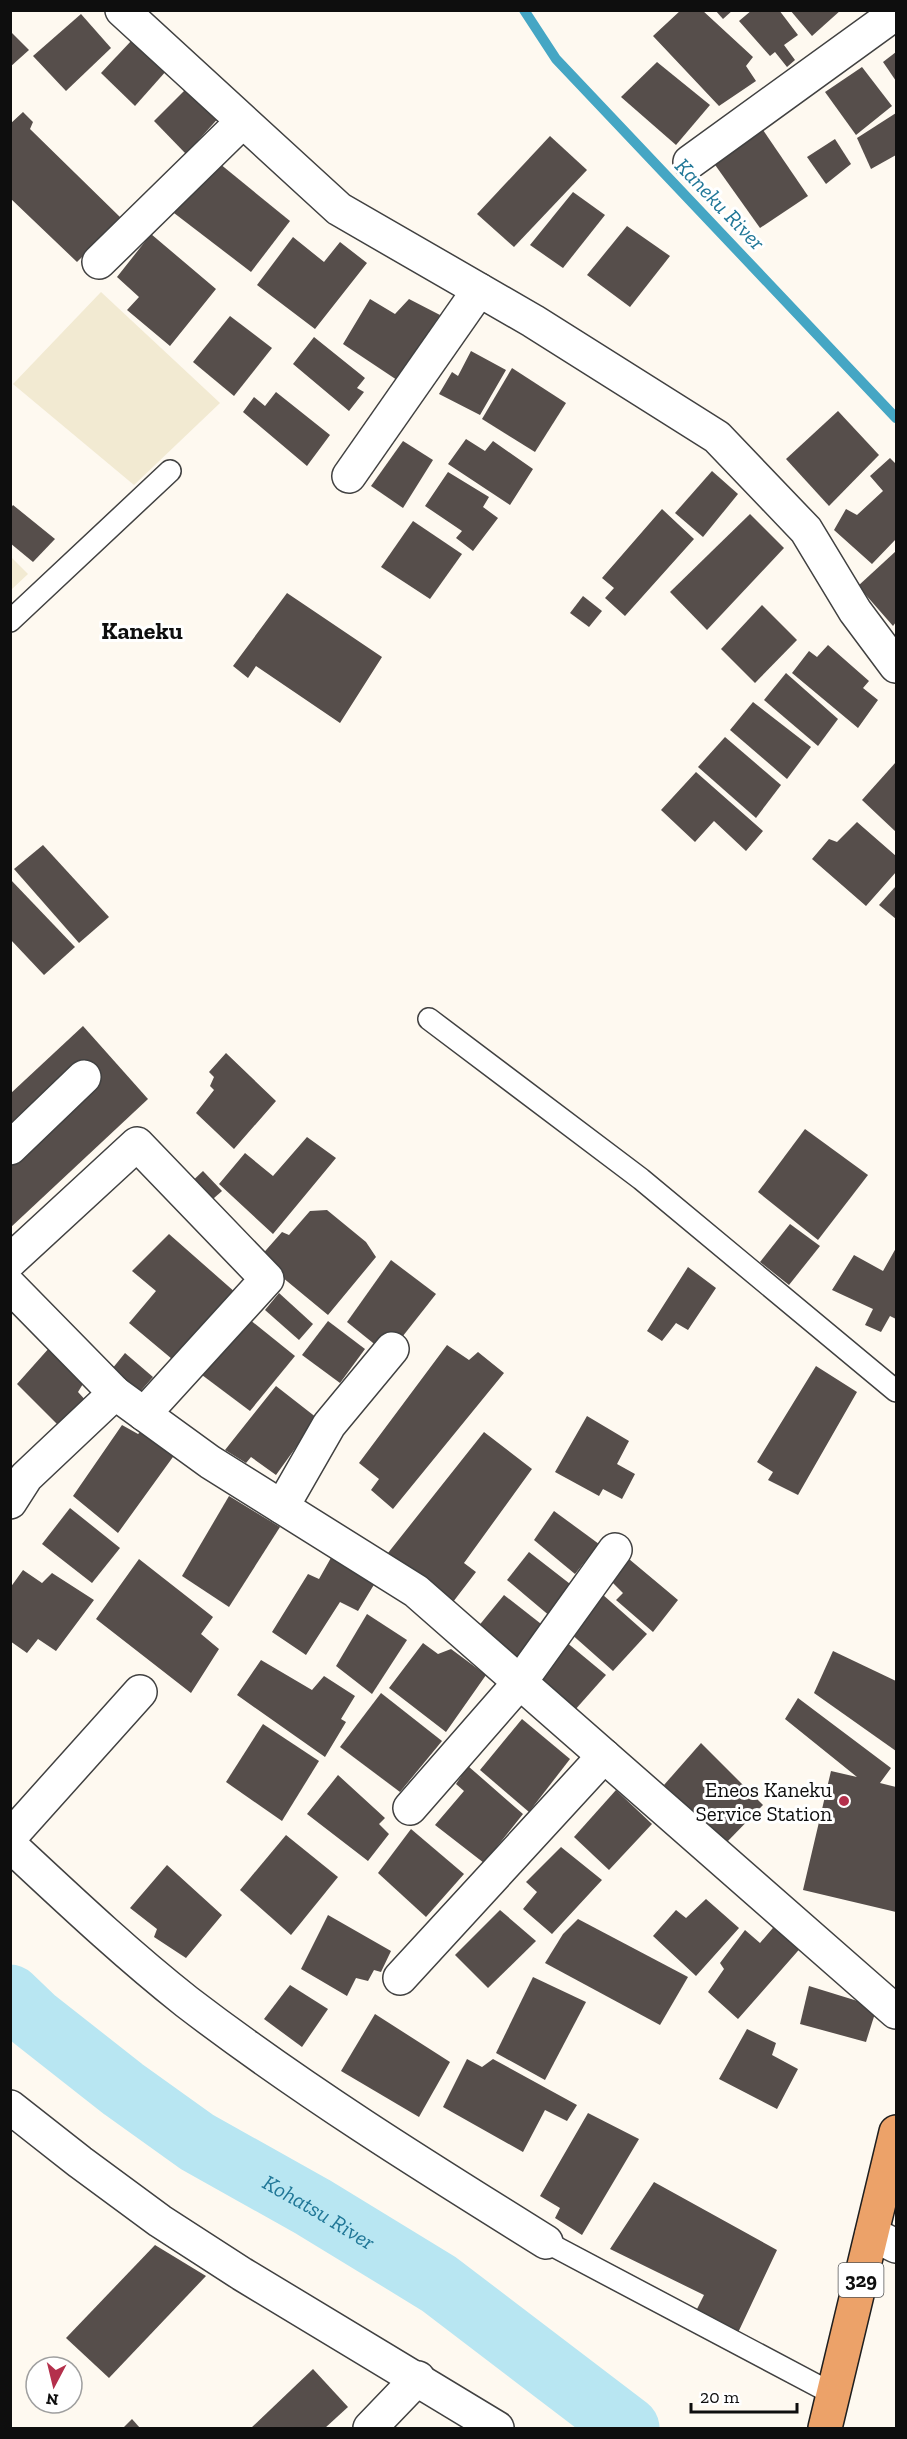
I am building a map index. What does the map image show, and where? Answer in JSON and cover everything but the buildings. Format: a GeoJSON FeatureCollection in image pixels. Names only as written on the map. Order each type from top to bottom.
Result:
{"type":"FeatureCollection","features":[{"type":"Feature","properties":{"kind":"highway","name":"329"},"geometry":{"type":"LineString","coordinates":[[827,2428],[833,2394],[884,2240],[897,2132]]}},
{"type":"Feature","properties":{"kind":"street"},"geometry":{"type":"LineString","coordinates":[[122,10],[339,209],[533,321],[717,437],[806,530],[855,610],[897,666]]}},
{"type":"Feature","properties":{"kind":"street"},"geometry":{"type":"LineString","coordinates":[[690,162],[897,13]]}},
{"type":"Feature","properties":{"kind":"street"},"geometry":{"type":"LineString","coordinates":[[99,262],[242,122]]}},
{"type":"Feature","properties":{"kind":"street"},"geometry":{"type":"LineString","coordinates":[[349,476],[479,291]]}},
{"type":"Feature","properties":{"kind":"street"},"geometry":{"type":"LineString","coordinates":[[10,1148],[84,1077]]}},
{"type":"Feature","properties":{"kind":"street"},"geometry":{"type":"LineString","coordinates":[[10,1261],[137,1144],[267,1279],[144,1414]]}},
{"type":"Feature","properties":{"kind":"street"},"geometry":{"type":"LineString","coordinates":[[10,1286],[115,1393],[210,1462],[417,1591],[897,2012]]}},
{"type":"Feature","properties":{"kind":"street"},"geometry":{"type":"LineString","coordinates":[[282,1507],[329,1425],[392,1349]]}},
{"type":"Feature","properties":{"kind":"street"},"geometry":{"type":"LineString","coordinates":[[10,1502],[26,1477],[115,1393]]}},
{"type":"Feature","properties":{"kind":"street"},"geometry":{"type":"LineString","coordinates":[[410,1808],[520,1682],[615,1550]]}},
{"type":"Feature","properties":{"kind":"street"},"geometry":{"type":"LineString","coordinates":[[10,1837],[140,1692]]}},
{"type":"Feature","properties":{"kind":"street"},"geometry":{"type":"LineString","coordinates":[[400,1978],[604,1756]]}},
{"type":"Feature","properties":{"kind":"street"},"geometry":{"type":"LineString","coordinates":[[10,1845],[121,1948],[256,2053],[394,2147],[546,2242]]}},
{"type":"Feature","properties":{"kind":"street"},"geometry":{"type":"LineString","coordinates":[[10,2107],[160,2221],[242,2274],[498,2428]]}},
{"type":"Feature","properties":{"kind":"street"},"geometry":{"type":"LineString","coordinates":[[370,2428],[418,2379]]}},
{"type":"Feature","properties":{"kind":"lane"},"geometry":{"type":"LineString","coordinates":[[10,621],[170,471]]}},
{"type":"Feature","properties":{"kind":"lane"},"geometry":{"type":"LineString","coordinates":[[429,1019],[641,1179],[897,1391]]}},
{"type":"Feature","properties":{"kind":"lane"},"geometry":{"type":"LineString","coordinates":[[546,2242],[833,2394]]}},
{"type":"Feature","properties":{"kind":"shaded area"},"geometry":{"type":"Polygon","coordinates":[[[101,292],[220,403],[134,485],[13,384],[101,292]]]}},
{"type":"Feature","properties":{"kind":"shaded area"},"geometry":{"type":"Polygon","coordinates":[[[11,557],[28,574],[11,590],[11,557]]]}},
{"type":"Feature","properties":{"kind":"waterway","name":"Kaneku River"},"geometry":{"type":"LineString","coordinates":[[524,10],[556,59],[896,418]]}},
{"type":"Feature","properties":{"kind":"waterway","name":"Kohatsu River"},"geometry":{"type":"LineString","coordinates":[[10,1996],[34,2019],[123,2089],[197,2142],[313,2207],[439,2284],[628,2428]]}},
{"type":"Feature","properties":{"kind":"place","name":"Eneos Kaneku Service Station"},"geometry":{"type":"Point","coordinates":[844,1801]}},
{"type":"Feature","properties":{"kind":"district","name":"Kaneku"},"geometry":{"type":"Point","coordinates":[142,630]}}]}
